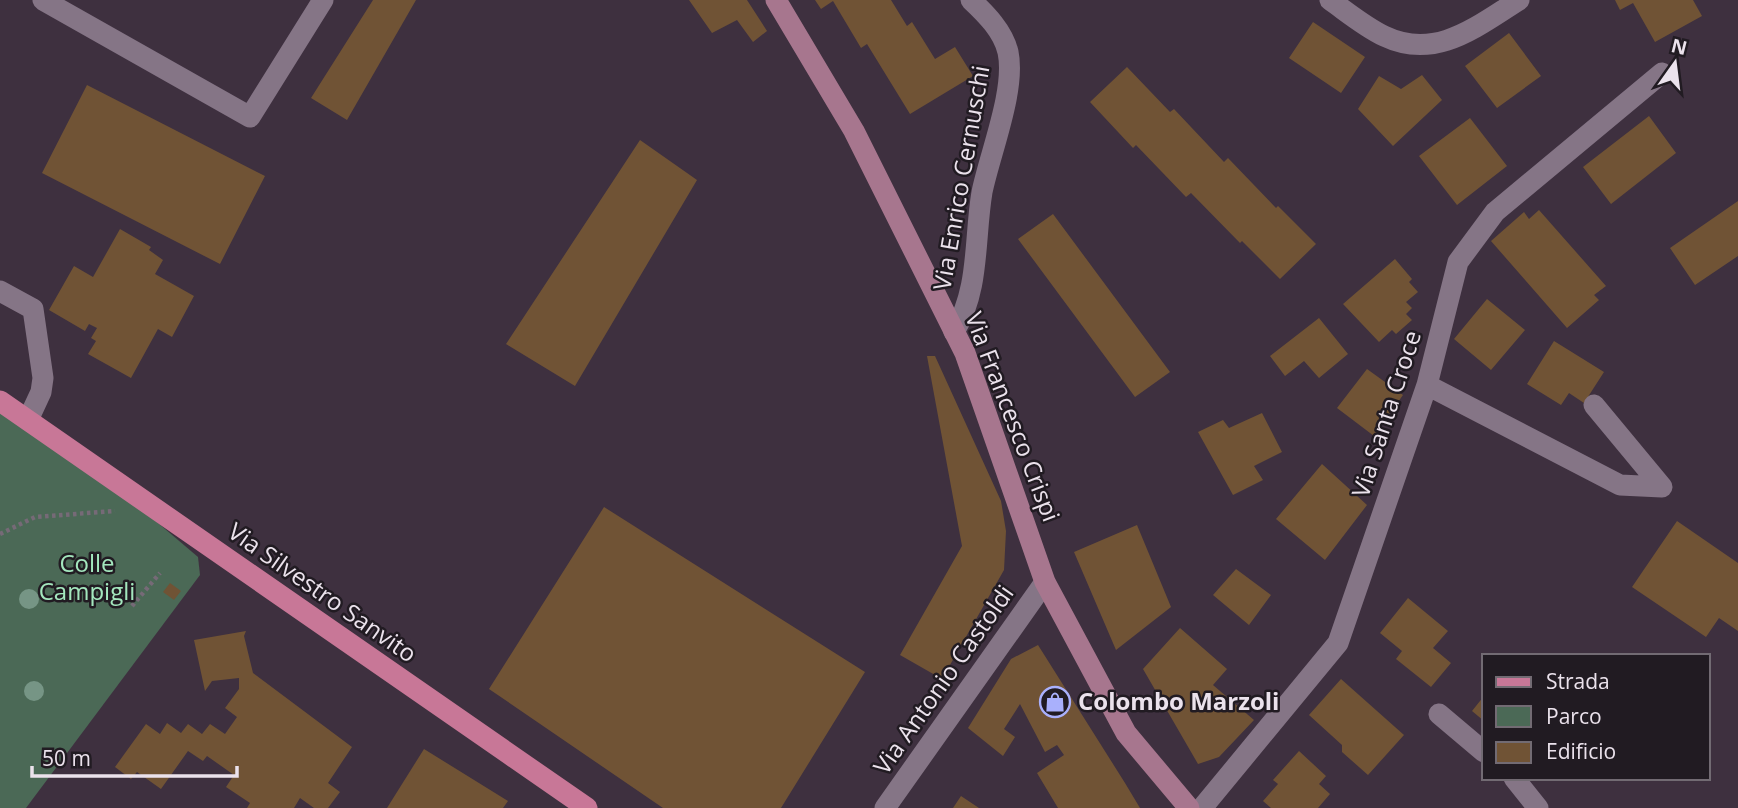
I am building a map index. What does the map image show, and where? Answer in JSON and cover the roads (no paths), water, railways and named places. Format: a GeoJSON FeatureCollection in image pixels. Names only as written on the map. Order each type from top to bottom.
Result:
{"type":"FeatureCollection","features":[{"type":"Feature","properties":{"kind":"main road","name":"Via Silvestro Sanvito"},"geometry":{"type":"LineString","coordinates":[[0,401],[587,808]]}},
{"type":"Feature","properties":{"kind":"street"},"geometry":{"type":"LineString","coordinates":[[43,0],[250,117],[323,0]]}},
{"type":"Feature","properties":{"kind":"street","name":"Via Francesco Crispi"},"geometry":{"type":"LineString","coordinates":[[776,0],[855,131],[965,353],[1045,582],[1126,733],[1189,808]]}},
{"type":"Feature","properties":{"kind":"street","name":"Via Enrico Cernuschi"},"geometry":{"type":"LineString","coordinates":[[954,332],[969,300],[982,193],[1009,74],[1007,49],[1002,37],[971,0]]}},
{"type":"Feature","properties":{"kind":"street"},"geometry":{"type":"LineString","coordinates":[[1330,0],[1390,39],[1409,44],[1430,44],[1461,36],[1519,0]]}},
{"type":"Feature","properties":{"kind":"street","name":"Via Santa Croce"},"geometry":{"type":"LineString","coordinates":[[1202,808],[1338,643],[1427,385],[1458,262],[1494,212],[1662,73]]}},
{"type":"Feature","properties":{"kind":"street"},"geometry":{"type":"LineString","coordinates":[[0,290],[33,309],[43,378],[41,392],[28,420]]}},
{"type":"Feature","properties":{"kind":"street"},"geometry":{"type":"LineString","coordinates":[[1427,385],[1620,485],[1662,487],[1594,405]]}},
{"type":"Feature","properties":{"kind":"street","name":"Via Antonio Castoldi"},"geometry":{"type":"LineString","coordinates":[[885,808],[1045,582]]}},
{"type":"Feature","properties":{"kind":"street"},"geometry":{"type":"LineString","coordinates":[[1439,714],[1482,750]]}},
{"type":"Feature","properties":{"kind":"street"},"geometry":{"type":"LineString","coordinates":[[1516,780],[1538,808]]}},
{"type":"Feature","properties":{"kind":"place","name":"Colombo Marzoli"},"geometry":{"type":"Point","coordinates":[1055,702]}},
{"type":"Feature","properties":{"kind":"park label","name":"Colle Campigli"},"geometry":{"type":"Point","coordinates":[87,578]}}]}
